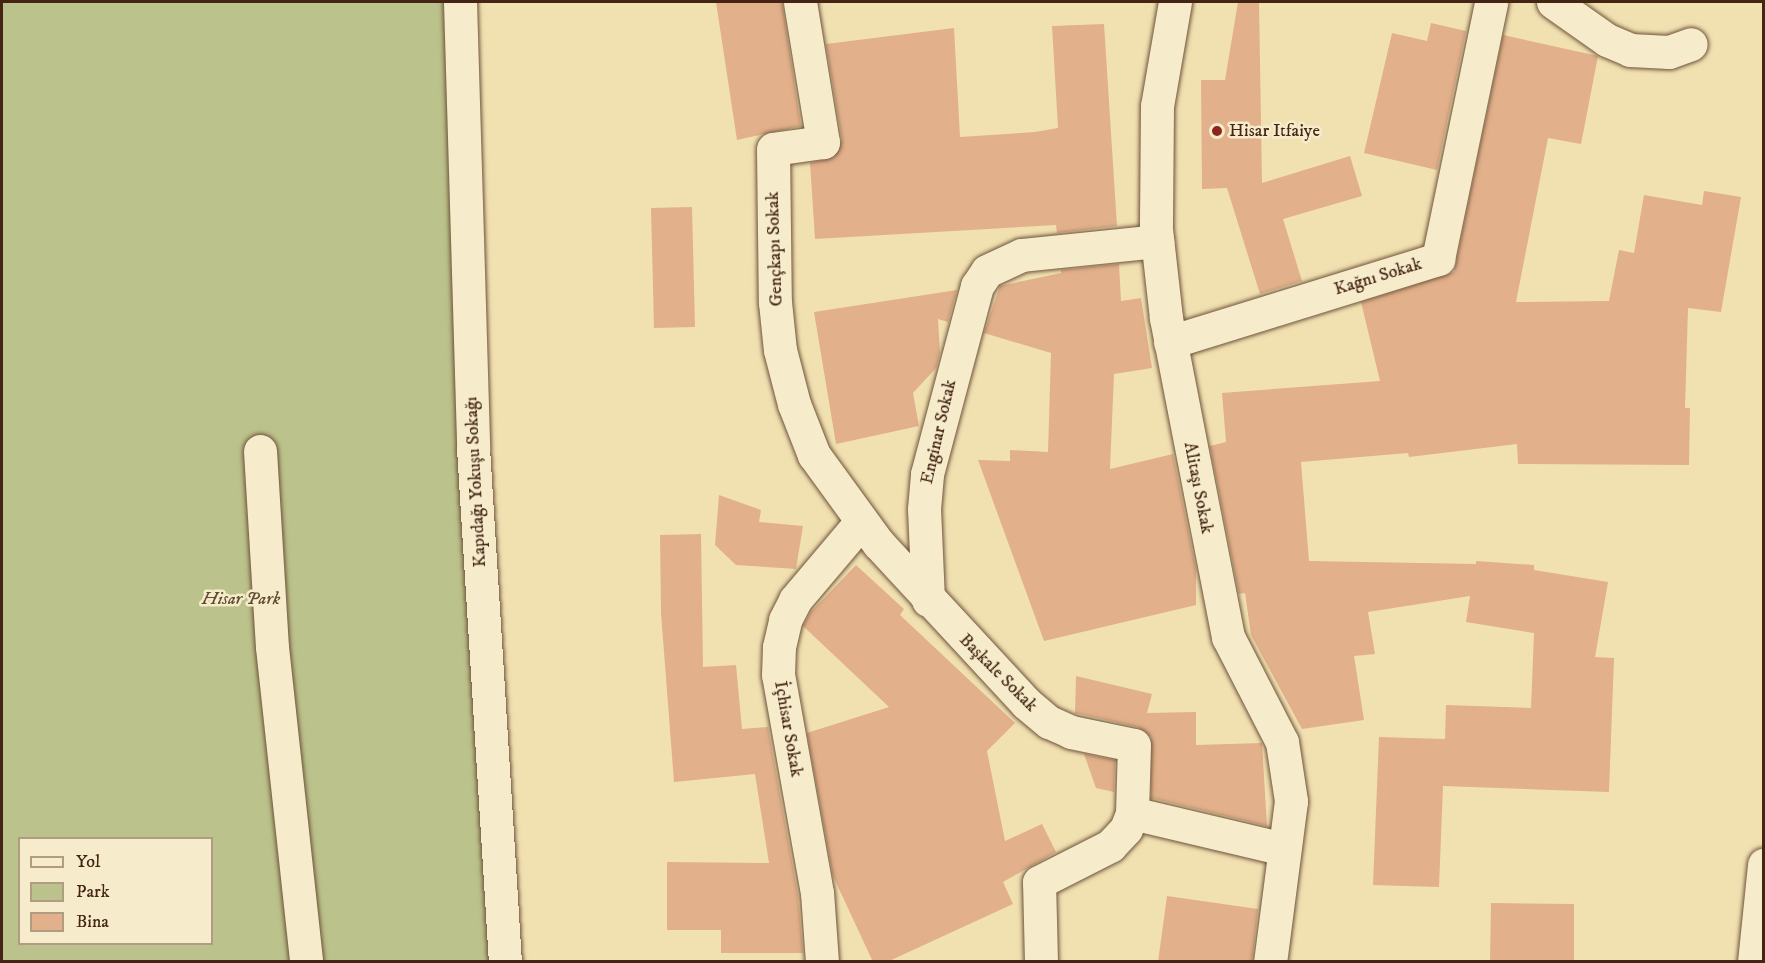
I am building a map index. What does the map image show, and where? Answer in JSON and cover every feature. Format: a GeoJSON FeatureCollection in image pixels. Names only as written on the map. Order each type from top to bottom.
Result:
{"type":"FeatureCollection","features":[{"type":"Feature","properties":{"kind":"street","name":"Kapıdağı Yokuşu Sokağı"},"geometry":{"type":"LineString","coordinates":[[460,2],[473,448],[505,962]]}},
{"type":"Feature","properties":{"kind":"street","name":"Gençkapı Sokak"},"geometry":{"type":"LineString","coordinates":[[800,2],[823,142],[773,149],[775,302],[780,350],[794,404],[814,455],[861,522]]}},
{"type":"Feature","properties":{"kind":"street","name":"Alitaşı Sokak"},"geometry":{"type":"LineString","coordinates":[[1175,2],[1157,105],[1157,241],[1170,342],[1228,637],[1282,742],[1291,801],[1270,962]]}},
{"type":"Feature","properties":{"kind":"street","name":"Kağnı Sokak"},"geometry":{"type":"LineString","coordinates":[[1170,342],[1438,259],[1491,2]]}},
{"type":"Feature","properties":{"kind":"street"},"geometry":{"type":"LineString","coordinates":[[1553,2],[1607,40],[1630,50],[1669,52],[1691,44]]}},
{"type":"Feature","properties":{"kind":"street","name":"Enginar Sokak"},"geometry":{"type":"LineString","coordinates":[[928,600],[924,509],[927,474],[976,286],[987,271],[1022,255],[1157,241]]}},
{"type":"Feature","properties":{"kind":"street"},"geometry":{"type":"LineString","coordinates":[[260,451],[272,647],[306,962]]}},
{"type":"Feature","properties":{"kind":"street","name":"Başkale Sokak"},"geometry":{"type":"LineString","coordinates":[[861,522],[982,659],[1049,722],[1071,732],[1134,745],[1132,813]]}},
{"type":"Feature","properties":{"kind":"street","name":"İçhisar Sokak"},"geometry":{"type":"LineString","coordinates":[[822,962],[817,893],[778,675],[778,647],[795,600],[861,522]]}},
{"type":"Feature","properties":{"kind":"street"},"geometry":{"type":"LineString","coordinates":[[1041,962],[1039,882],[1110,846],[1126,829],[1132,813],[1284,849]]}},
{"type":"Feature","properties":{"kind":"street"},"geometry":{"type":"LineString","coordinates":[[1754,962],[1764,865]]}},
{"type":"Feature","properties":{"kind":"green space","name":"Hisar Park"},"geometry":{"type":"Polygon","coordinates":[[[2,2],[460,2],[505,961],[2,962],[2,2]]]}},
{"type":"Feature","properties":{"kind":"building"},"geometry":{"type":"Polygon","coordinates":[[[716,2],[782,2],[801,126],[737,140],[716,2]]]}},
{"type":"Feature","properties":{"kind":"building"},"geometry":{"type":"Polygon","coordinates":[[[1238,2],[1259,2],[1262,183],[1350,156],[1362,196],[1283,219],[1302,281],[1260,294],[1227,188],[1202,189],[1201,80],[1225,80],[1238,2]]]}},
{"type":"Feature","properties":{"kind":"building"},"geometry":{"type":"Polygon","coordinates":[[[1431,23],[1466,31],[1437,170],[1364,153],[1392,33],[1427,41],[1431,23]]]}},
{"type":"Feature","properties":{"kind":"building"},"geometry":{"type":"Polygon","coordinates":[[[1104,24],[1117,226],[1057,233],[1056,225],[815,239],[810,163],[834,157],[842,140],[826,44],[954,28],[960,137],[1035,132],[1058,128],[1052,26],[1104,24]]]}},
{"type":"Feature","properties":{"kind":"building"},"geometry":{"type":"Polygon","coordinates":[[[1503,35],[1598,56],[1581,144],[1548,138],[1516,302],[1609,301],[1619,250],[1634,253],[1644,195],[1702,205],[1704,191],[1741,197],[1721,312],[1688,308],[1685,408],[1690,408],[1689,465],[1518,464],[1517,444],[1409,457],[1408,453],[1301,462],[1309,561],[1476,564],[1476,561],[1534,565],[1534,570],[1608,582],[1595,657],[1614,658],[1609,792],[1443,786],[1439,887],[1373,885],[1379,737],[1445,739],[1446,705],[1531,708],[1534,633],[1466,622],[1470,596],[1368,612],[1375,654],[1354,656],[1364,720],[1302,729],[1251,635],[1245,593],[1239,594],[1210,446],[1226,442],[1222,393],[1380,381],[1361,302],[1454,272],[1503,35]]]}},
{"type":"Feature","properties":{"kind":"building"},"geometry":{"type":"Polygon","coordinates":[[[692,207],[695,327],[654,328],[651,208],[692,207]]]}},
{"type":"Feature","properties":{"kind":"building"},"geometry":{"type":"Polygon","coordinates":[[[1119,264],[1121,301],[1141,298],[1152,368],[1114,374],[1110,469],[1173,454],[1196,569],[1196,605],[1044,641],[978,460],[1010,461],[1010,450],[1048,452],[1051,353],[984,333],[1000,286],[1061,273],[1061,270],[1119,264]]]}},
{"type":"Feature","properties":{"kind":"building"},"geometry":{"type":"Polygon","coordinates":[[[957,290],[948,322],[938,319],[940,353],[936,368],[913,393],[919,426],[836,444],[814,312],[957,290]]]}},
{"type":"Feature","properties":{"kind":"building"},"geometry":{"type":"Polygon","coordinates":[[[719,495],[761,510],[759,522],[803,526],[796,569],[736,565],[715,545],[719,495]]]}},
{"type":"Feature","properties":{"kind":"building"},"geometry":{"type":"Polygon","coordinates":[[[701,534],[703,667],[736,665],[742,729],[768,727],[798,895],[803,953],[721,953],[721,930],[667,930],[667,862],[769,863],[755,774],[674,782],[661,613],[660,535],[701,534]]]}},
{"type":"Feature","properties":{"kind":"building"},"geometry":{"type":"Polygon","coordinates":[[[856,565],[904,609],[900,615],[1015,723],[987,751],[1005,841],[1042,824],[1056,852],[1003,882],[1013,904],[887,962],[873,962],[833,876],[807,733],[889,707],[803,626],[810,613],[856,565]]]}},
{"type":"Feature","properties":{"kind":"building"},"geometry":{"type":"Polygon","coordinates":[[[1076,676],[1152,694],[1147,713],[1196,712],[1196,745],[1262,743],[1267,826],[1151,798],[1151,737],[1138,727],[1075,713],[1076,676]]]}},
{"type":"Feature","properties":{"kind":"building"},"geometry":{"type":"Polygon","coordinates":[[[1084,754],[1115,760],[1114,792],[1096,788],[1084,754]]]}},
{"type":"Feature","properties":{"kind":"building"},"geometry":{"type":"Polygon","coordinates":[[[1167,896],[1258,909],[1252,962],[1158,962],[1167,896]]]}},
{"type":"Feature","properties":{"kind":"building"},"geometry":{"type":"Polygon","coordinates":[[[1491,903],[1574,904],[1574,962],[1490,962],[1491,903]]]}},
{"type":"Feature","properties":{"kind":"place","name":"Hisar Itfaiye"},"geometry":{"type":"Point","coordinates":[1217,131]}}]}
